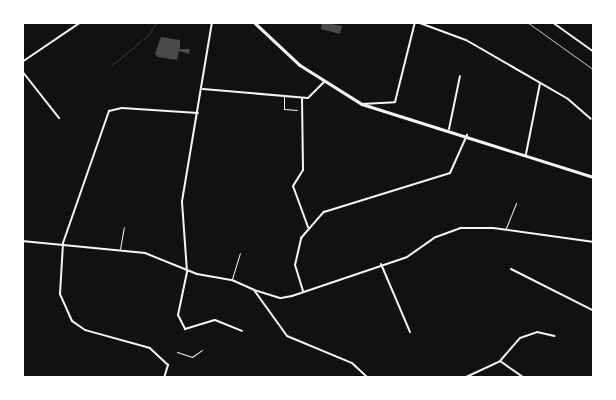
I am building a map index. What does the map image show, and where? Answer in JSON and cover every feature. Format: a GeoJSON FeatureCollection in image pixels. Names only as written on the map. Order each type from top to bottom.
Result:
{"type":"FeatureCollection","features":[{"type":"Feature","properties":{"kind":"street"},"geometry":{"type":"LineString","coordinates":[[22,62],[81,22]]}},
{"type":"Feature","properties":{"kind":"street"},"geometry":{"type":"LineString","coordinates":[[212,22],[203,89],[181,212],[186,268],[178,310],[184,328],[216,320],[242,331]]}},
{"type":"Feature","properties":{"kind":"street"},"geometry":{"type":"LineString","coordinates":[[254,22],[285,54],[324,82],[362,104],[449,129],[594,178]]}},
{"type":"Feature","properties":{"kind":"street"},"geometry":{"type":"LineString","coordinates":[[362,104],[396,102],[416,22],[466,40],[540,83],[591,119]]}},
{"type":"Feature","properties":{"kind":"street"},"geometry":{"type":"LineString","coordinates":[[552,22],[594,52]]}},
{"type":"Feature","properties":{"kind":"street"},"geometry":{"type":"LineString","coordinates":[[22,71],[59,118]]}},
{"type":"Feature","properties":{"kind":"street"},"geometry":{"type":"LineString","coordinates":[[449,129],[460,76]]}},
{"type":"Feature","properties":{"kind":"street"},"geometry":{"type":"LineString","coordinates":[[203,89],[302,98],[314,96],[324,82]]}},
{"type":"Feature","properties":{"kind":"street"},"geometry":{"type":"LineString","coordinates":[[526,154],[540,83]]}},
{"type":"Feature","properties":{"kind":"street"},"geometry":{"type":"LineString","coordinates":[[302,98],[303,170],[293,186],[308,227]]}},
{"type":"Feature","properties":{"kind":"street"},"geometry":{"type":"LineString","coordinates":[[164,378],[168,365],[150,348],[85,330],[72,321],[60,294],[63,243],[109,111],[122,108],[198,113]]}},
{"type":"Feature","properties":{"kind":"street"},"geometry":{"type":"LineString","coordinates":[[303,291],[295,265],[308,227],[331,208],[450,173],[467,135]]}},
{"type":"Feature","properties":{"kind":"street"},"geometry":{"type":"LineString","coordinates":[[22,241],[63,243],[160,256],[186,268],[232,280],[254,291],[281,298],[407,257],[448,231],[476,227],[506,229],[594,242]]}},
{"type":"Feature","properties":{"kind":"street"},"geometry":{"type":"LineString","coordinates":[[381,264],[410,332]]}},
{"type":"Feature","properties":{"kind":"street"},"geometry":{"type":"LineString","coordinates":[[511,269],[594,312]]}},
{"type":"Feature","properties":{"kind":"street"},"geometry":{"type":"LineString","coordinates":[[254,291],[287,336],[352,363],[368,378]]}},
{"type":"Feature","properties":{"kind":"street"},"geometry":{"type":"LineString","coordinates":[[464,378],[500,361],[520,338],[537,332],[555,336]]}},
{"type":"Feature","properties":{"kind":"street"},"geometry":{"type":"LineString","coordinates":[[500,361],[524,378]]}},
{"type":"Feature","properties":{"kind":"lane"},"geometry":{"type":"LineString","coordinates":[[284,96],[284,109],[297,110]]}},
{"type":"Feature","properties":{"kind":"lane"},"geometry":{"type":"LineString","coordinates":[[506,229],[516,203]]}},
{"type":"Feature","properties":{"kind":"lane"},"geometry":{"type":"LineString","coordinates":[[120,250],[124,227]]}},
{"type":"Feature","properties":{"kind":"lane"},"geometry":{"type":"LineString","coordinates":[[232,280],[240,253]]}},
{"type":"Feature","properties":{"kind":"path"},"geometry":{"type":"LineString","coordinates":[[177,352],[192,357],[202,350]]}},
{"type":"Feature","properties":{"kind":"building"},"geometry":{"type":"Polygon","coordinates":[[[322,22],[342,26],[340,34],[321,29],[322,22]]]}},
{"type":"Feature","properties":{"kind":"building"},"geometry":{"type":"Polygon","coordinates":[[[161,37],[180,40],[180,49],[190,49],[189,54],[179,51],[177,60],[158,57],[155,54],[161,37]]]}},
{"type":"Feature","properties":{"kind":"waterway"},"geometry":{"type":"LineString","coordinates":[[112,65],[148,35],[157,22]]}},
{"type":"Feature","properties":{"kind":"railway"},"geometry":{"type":"LineString","coordinates":[[527,22],[594,70]]}}]}
